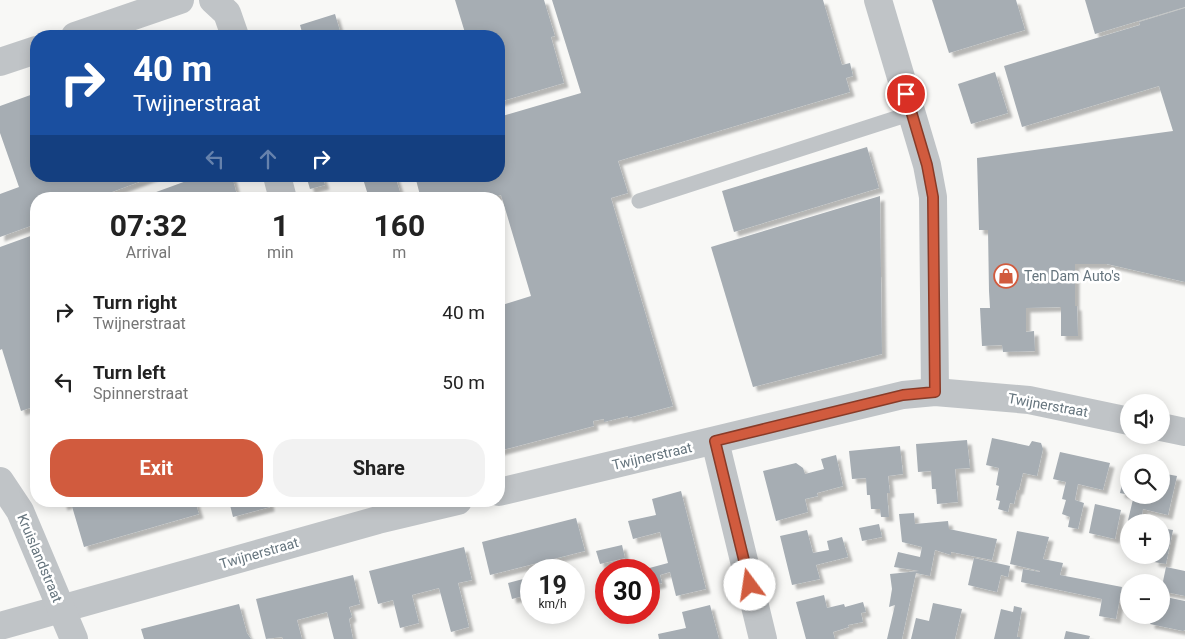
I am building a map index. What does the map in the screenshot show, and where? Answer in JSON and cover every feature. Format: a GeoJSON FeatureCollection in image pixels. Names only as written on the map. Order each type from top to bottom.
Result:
{"type":"FeatureCollection","features":[{"type":"Feature","properties":{"kind":"street"},"geometry":{"type":"LineString","coordinates":[[92,30],[180,0]]}},
{"type":"Feature","properties":{"kind":"street"},"geometry":{"type":"LineString","coordinates":[[212,0],[227,13],[233,30]]}},
{"type":"Feature","properties":{"kind":"street"},"geometry":{"type":"LineString","coordinates":[[878,0],[927,165],[933,197],[935,392]]}},
{"type":"Feature","properties":{"kind":"street"},"geometry":{"type":"LineString","coordinates":[[0,62],[30,52]]}},
{"type":"Feature","properties":{"kind":"street","name":"Twijnerstraat"},"geometry":{"type":"LineString","coordinates":[[505,491],[903,395],[935,392],[1029,400],[1120,418]]}},
{"type":"Feature","properties":{"kind":"street"},"geometry":{"type":"LineString","coordinates":[[1170,429],[1185,432]]}},
{"type":"Feature","properties":{"kind":"street"},"geometry":{"type":"LineString","coordinates":[[715,441],[763,639]]}},
{"type":"Feature","properties":{"kind":"street","name":"Kruislandstraat"},"geometry":{"type":"LineString","coordinates":[[0,481],[20,511],[74,639]]}},
{"type":"Feature","properties":{"kind":"street","name":"Twijnerstraat"},"geometry":{"type":"LineString","coordinates":[[0,626],[376,511],[409,507]]}},
{"type":"Feature","properties":{"kind":"lane"},"geometry":{"type":"LineString","coordinates":[[639,201],[912,113]]}},
{"type":"Feature","properties":{"kind":"building"},"geometry":{"type":"Polygon","coordinates":[[[455,0],[544,0],[555,36],[551,37],[564,83],[505,100],[505,30],[464,30],[455,0]]]}},
{"type":"Feature","properties":{"kind":"building"},"geometry":{"type":"Polygon","coordinates":[[[552,0],[823,0],[842,65],[850,63],[853,76],[846,78],[850,92],[618,161],[628,193],[611,198],[673,406],[628,418],[628,416],[604,422],[604,419],[593,421],[594,426],[505,449],[505,304],[531,296],[505,208],[505,192],[419,192],[417,182],[505,182],[505,115],[581,93],[552,0]]]}},
{"type":"Feature","properties":{"kind":"building"},"geometry":{"type":"Polygon","coordinates":[[[932,0],[1016,0],[1025,30],[949,53],[932,0]]]}},
{"type":"Feature","properties":{"kind":"building"},"geometry":{"type":"Polygon","coordinates":[[[1085,0],[1185,0],[1185,7],[1095,34],[1085,0]]]}},
{"type":"Feature","properties":{"kind":"building"},"geometry":{"type":"Polygon","coordinates":[[[1185,8],[1185,282],[1107,264],[1075,264],[1075,306],[1077,306],[1078,336],[1061,336],[1061,307],[1026,308],[1026,332],[1034,331],[1035,351],[1003,352],[1002,345],[982,346],[980,308],[990,308],[988,230],[979,230],[977,158],[1173,131],[1159,86],[1022,127],[1004,66],[1140,25],[1139,22],[1185,8]]]}},
{"type":"Feature","properties":{"kind":"building"},"geometry":{"type":"Polygon","coordinates":[[[335,14],[340,30],[301,30],[300,25],[335,14]]]}},
{"type":"Feature","properties":{"kind":"building"},"geometry":{"type":"Polygon","coordinates":[[[995,72],[1008,113],[971,124],[958,84],[995,72]]]}},
{"type":"Feature","properties":{"kind":"building"},"geometry":{"type":"Polygon","coordinates":[[[30,95],[30,182],[139,182],[112,192],[30,192],[30,226],[0,237],[0,194],[19,187],[0,133],[0,106],[30,95]]]}},
{"type":"Feature","properties":{"kind":"building"},"geometry":{"type":"Polygon","coordinates":[[[867,147],[879,188],[734,232],[722,191],[867,147]]]}},
{"type":"Feature","properties":{"kind":"building"},"geometry":{"type":"Polygon","coordinates":[[[184,182],[234,182],[236,192],[156,192],[184,182]]]}},
{"type":"Feature","properties":{"kind":"building"},"geometry":{"type":"Polygon","coordinates":[[[308,182],[324,182],[325,185],[310,189],[308,182]]]}},
{"type":"Feature","properties":{"kind":"building"},"geometry":{"type":"Polygon","coordinates":[[[364,182],[397,182],[400,192],[367,192],[364,182]]]}},
{"type":"Feature","properties":{"kind":"building"},"geometry":{"type":"Polygon","coordinates":[[[880,196],[882,354],[753,387],[711,247],[880,196]]]}},
{"type":"Feature","properties":{"kind":"building"},"geometry":{"type":"Polygon","coordinates":[[[30,236],[30,408],[21,411],[2,349],[0,350],[0,247],[30,236]]]}},
{"type":"Feature","properties":{"kind":"building"},"geometry":{"type":"Polygon","coordinates":[[[992,438],[1029,446],[1032,441],[1041,443],[1043,449],[1037,476],[1023,473],[1014,504],[1010,503],[1008,512],[998,509],[1000,501],[996,500],[999,486],[996,485],[999,468],[986,465],[992,438]]]}},
{"type":"Feature","properties":{"kind":"building"},"geometry":{"type":"Polygon","coordinates":[[[967,440],[970,468],[955,469],[958,502],[937,504],[936,489],[932,489],[931,471],[918,472],[916,444],[967,440]]]}},
{"type":"Feature","properties":{"kind":"building"},"geometry":{"type":"Polygon","coordinates":[[[900,446],[903,474],[888,476],[890,493],[887,493],[889,517],[881,517],[880,509],[871,509],[870,495],[867,495],[866,478],[852,479],[849,451],[900,446]]]}},
{"type":"Feature","properties":{"kind":"building"},"geometry":{"type":"Polygon","coordinates":[[[1060,452],[1110,463],[1103,490],[1078,484],[1075,500],[1084,503],[1078,529],[1068,527],[1070,517],[1062,514],[1066,500],[1062,499],[1066,482],[1053,479],[1060,452]]]}},
{"type":"Feature","properties":{"kind":"building"},"geometry":{"type":"Polygon","coordinates":[[[836,455],[843,486],[817,493],[818,496],[805,499],[808,512],[776,521],[763,471],[796,463],[803,468],[805,474],[824,469],[821,459],[836,455]]]}},
{"type":"Feature","properties":{"kind":"building"},"geometry":{"type":"Polygon","coordinates":[[[1170,475],[1177,476],[1168,514],[1143,509],[1142,514],[1130,514],[1132,504],[1170,504],[1170,475]]]}},
{"type":"Feature","properties":{"kind":"building"},"geometry":{"type":"Polygon","coordinates":[[[681,491],[706,589],[676,596],[670,572],[660,575],[660,565],[668,563],[660,532],[633,539],[628,521],[656,515],[652,499],[681,491]]]}},
{"type":"Feature","properties":{"kind":"building"},"geometry":{"type":"Polygon","coordinates":[[[1095,504],[1121,510],[1115,539],[1089,533],[1095,504]]]}},
{"type":"Feature","properties":{"kind":"building"},"geometry":{"type":"Polygon","coordinates":[[[72,507],[197,507],[199,514],[84,547],[72,507]]]}},
{"type":"Feature","properties":{"kind":"building"},"geometry":{"type":"Polygon","coordinates":[[[230,507],[270,507],[233,517],[230,507]]]}},
{"type":"Feature","properties":{"kind":"building"},"geometry":{"type":"Polygon","coordinates":[[[914,513],[915,524],[948,521],[949,529],[997,539],[992,560],[951,552],[951,555],[935,550],[930,576],[916,573],[902,639],[887,639],[895,605],[889,607],[892,589],[890,574],[919,571],[894,567],[898,552],[920,557],[922,547],[902,542],[899,514],[914,513]]]}},
{"type":"Feature","properties":{"kind":"building"},"geometry":{"type":"Polygon","coordinates":[[[576,518],[585,551],[553,559],[520,559],[520,567],[490,575],[482,542],[576,518]]]}},
{"type":"Feature","properties":{"kind":"building"},"geometry":{"type":"Polygon","coordinates":[[[879,524],[882,537],[862,541],[859,528],[879,524]]]}},
{"type":"Feature","properties":{"kind":"building"},"geometry":{"type":"Polygon","coordinates":[[[807,530],[813,553],[829,550],[827,541],[842,537],[848,557],[816,565],[820,579],[792,585],[780,536],[807,530]]]}},
{"type":"Feature","properties":{"kind":"building"},"geometry":{"type":"Polygon","coordinates":[[[1170,530],[1173,530],[1170,545],[1170,530]]]}},
{"type":"Feature","properties":{"kind":"building"},"geometry":{"type":"Polygon","coordinates":[[[1017,531],[1049,537],[1043,559],[1063,563],[1060,575],[1120,587],[1116,619],[1099,616],[1102,599],[1021,582],[1023,569],[1040,571],[1010,564],[1017,531]]]}},
{"type":"Feature","properties":{"kind":"building"},"geometry":{"type":"Polygon","coordinates":[[[622,545],[625,558],[598,559],[596,551],[622,545]]]}},
{"type":"Feature","properties":{"kind":"building"},"geometry":{"type":"Polygon","coordinates":[[[464,547],[472,580],[458,583],[469,627],[451,632],[439,588],[412,595],[419,623],[400,628],[393,600],[378,604],[369,571],[464,547]]]}},
{"type":"Feature","properties":{"kind":"building"},"geometry":{"type":"Polygon","coordinates":[[[974,558],[1010,566],[1008,577],[1001,575],[997,592],[968,585],[974,558]]]}},
{"type":"Feature","properties":{"kind":"building"},"geometry":{"type":"Polygon","coordinates":[[[1166,567],[1185,571],[1185,596],[1170,593],[1170,574],[1165,574],[1166,567]]]}},
{"type":"Feature","properties":{"kind":"building"},"geometry":{"type":"Polygon","coordinates":[[[353,575],[360,604],[349,607],[352,617],[349,619],[353,639],[334,639],[327,612],[297,620],[302,639],[283,639],[282,637],[266,639],[256,599],[353,575]]]}},
{"type":"Feature","properties":{"kind":"building"},"geometry":{"type":"Polygon","coordinates":[[[520,580],[520,597],[512,599],[508,583],[520,580]]]}},
{"type":"Feature","properties":{"kind":"building"},"geometry":{"type":"Polygon","coordinates":[[[824,595],[827,608],[844,604],[845,607],[863,602],[866,612],[861,613],[863,622],[848,625],[849,627],[833,632],[835,639],[806,639],[796,602],[824,595]]]}},
{"type":"Feature","properties":{"kind":"building"},"geometry":{"type":"Polygon","coordinates":[[[1170,598],[1185,601],[1185,630],[1150,624],[1170,624],[1170,598]]]}},
{"type":"Feature","properties":{"kind":"building"},"geometry":{"type":"Polygon","coordinates":[[[933,603],[962,609],[955,639],[911,639],[916,618],[929,621],[933,603]]]}},
{"type":"Feature","properties":{"kind":"building"},"geometry":{"type":"Polygon","coordinates":[[[239,604],[247,633],[251,639],[144,639],[141,629],[239,604]]]}},
{"type":"Feature","properties":{"kind":"building"},"geometry":{"type":"Polygon","coordinates":[[[710,605],[719,639],[659,639],[658,634],[686,628],[682,612],[710,605]]]}},
{"type":"Feature","properties":{"kind":"building"},"geometry":{"type":"Polygon","coordinates":[[[1014,606],[1022,608],[1017,637],[1020,637],[1020,639],[994,639],[1001,609],[1013,612],[1014,606]]]}},
{"type":"Feature","properties":{"kind":"building"},"geometry":{"type":"Polygon","coordinates":[[[1066,631],[1090,636],[1089,639],[1064,639],[1066,631]]]}},
{"type":"Feature","properties":{"kind":"place","name":"Ten Dam Auto's"},"geometry":{"type":"Point","coordinates":[1006,276]}},
{"type":"Feature","properties":{"kind":"route"},"geometry":{"type":"LineString","coordinates":[[750,585],[715,441],[903,395],[935,392],[933,197],[927,165],[906,94]]}}]}
